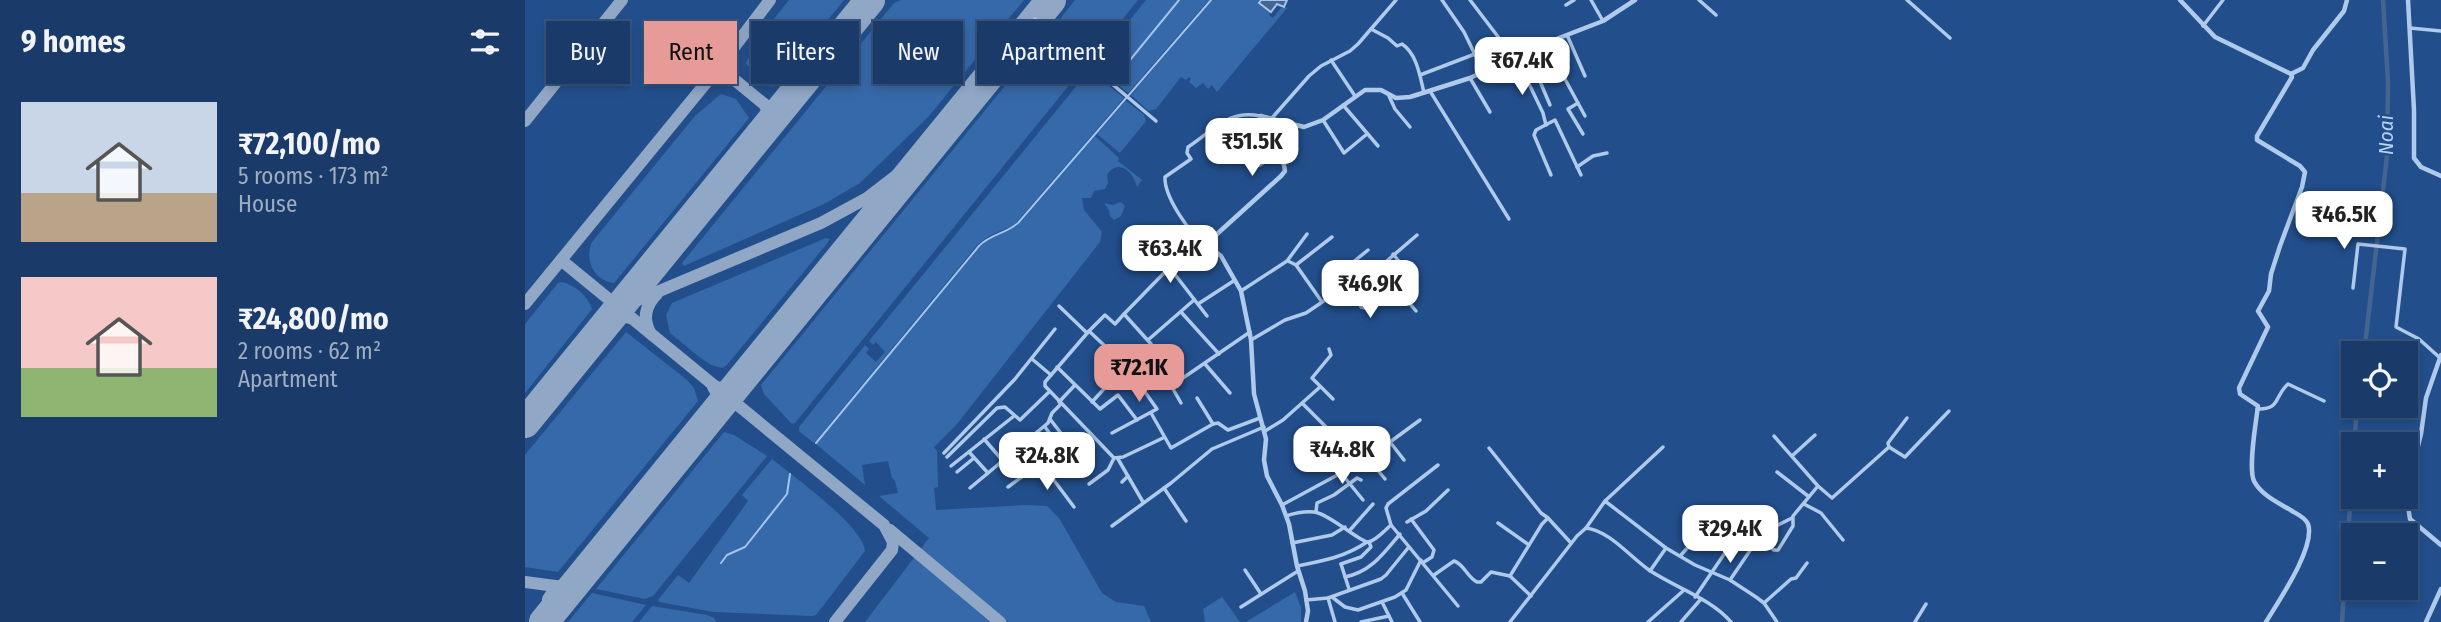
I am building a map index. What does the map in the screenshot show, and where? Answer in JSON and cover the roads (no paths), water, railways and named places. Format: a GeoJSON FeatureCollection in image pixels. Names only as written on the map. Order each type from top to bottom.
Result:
{"type":"FeatureCollection","features":[{"type":"Feature","properties":{"kind":"street"},"geometry":{"type":"LineString","coordinates":[[1272,118],[1309,76],[1349,51],[1396,0]]}},
{"type":"Feature","properties":{"kind":"street"},"geometry":{"type":"LineString","coordinates":[[1442,0],[1453,14],[1484,72]]}},
{"type":"Feature","properties":{"kind":"street"},"geometry":{"type":"LineString","coordinates":[[1470,0],[1516,59],[1546,125]]}},
{"type":"Feature","properties":{"kind":"street"},"geometry":{"type":"LineString","coordinates":[[1566,5],[1574,0]]}},
{"type":"Feature","properties":{"kind":"street"},"geometry":{"type":"LineString","coordinates":[[1591,0],[1602,21]]}},
{"type":"Feature","properties":{"kind":"street"},"geometry":{"type":"LineString","coordinates":[[1306,622],[1306,600],[1286,516],[1267,476],[1264,460],[1266,439],[1254,394],[1250,332],[1241,291],[1221,256],[1199,239],[1184,220],[1173,203],[1165,177],[1191,159],[1187,153],[1188,147],[1231,116],[1245,113],[1304,127],[1323,120],[1355,96],[1371,88],[1397,97],[1410,97],[1470,78],[1548,46],[1602,21],[1635,0]]}},
{"type":"Feature","properties":{"kind":"street"},"geometry":{"type":"LineString","coordinates":[[1699,0],[1716,15]]}},
{"type":"Feature","properties":{"kind":"street"},"geometry":{"type":"LineString","coordinates":[[1907,0],[1950,38]]}},
{"type":"Feature","properties":{"kind":"street"},"geometry":{"type":"LineString","coordinates":[[2180,0],[2215,37],[2291,74]]}},
{"type":"Feature","properties":{"kind":"street"},"geometry":{"type":"LineString","coordinates":[[2203,26],[2223,0]]}},
{"type":"Feature","properties":{"kind":"street"},"geometry":{"type":"LineString","coordinates":[[2291,74],[2303,68],[2313,50],[2344,11],[2347,0]]}},
{"type":"Feature","properties":{"kind":"street"},"geometry":{"type":"LineString","coordinates":[[2408,0],[2414,158],[2421,167],[2441,176]]}},
{"type":"Feature","properties":{"kind":"street"},"geometry":{"type":"LineString","coordinates":[[1035,19],[1156,121]]}},
{"type":"Feature","properties":{"kind":"street"},"geometry":{"type":"LineString","coordinates":[[2410,28],[2441,31]]}},
{"type":"Feature","properties":{"kind":"street"},"geometry":{"type":"LineString","coordinates":[[1371,29],[1397,46],[1406,46],[1413,54],[1427,92],[1509,219]]}},
{"type":"Feature","properties":{"kind":"street"},"geometry":{"type":"LineString","coordinates":[[1567,35],[1585,76]]}},
{"type":"Feature","properties":{"kind":"street"},"geometry":{"type":"LineString","coordinates":[[1548,46],[1585,116]]}},
{"type":"Feature","properties":{"kind":"street"},"geometry":{"type":"LineString","coordinates":[[1528,53],[1550,105]]}},
{"type":"Feature","properties":{"kind":"street"},"geometry":{"type":"LineString","coordinates":[[1420,75],[1475,54]]}},
{"type":"Feature","properties":{"kind":"street"},"geometry":{"type":"LineString","coordinates":[[1331,60],[1355,96]]}},
{"type":"Feature","properties":{"kind":"street"},"geometry":{"type":"LineString","coordinates":[[2266,622],[2301,561],[2308,542],[2309,526],[2305,519],[2264,493],[2252,477],[2253,429],[2257,409],[2255,403],[2240,394],[2239,388],[2268,327],[2258,311],[2269,290],[2271,274],[2305,173],[2300,166],[2257,140],[2292,77],[2291,74]]}},
{"type":"Feature","properties":{"kind":"street"},"geometry":{"type":"LineString","coordinates":[[1470,78],[1490,112]]}},
{"type":"Feature","properties":{"kind":"street"},"geometry":{"type":"LineString","coordinates":[[1388,94],[1395,109],[1410,127]]}},
{"type":"Feature","properties":{"kind":"street"},"geometry":{"type":"LineString","coordinates":[[1578,103],[1568,109],[1583,134]]}},
{"type":"Feature","properties":{"kind":"street"},"geometry":{"type":"LineString","coordinates":[[1343,105],[1378,146]]}},
{"type":"Feature","properties":{"kind":"street"},"geometry":{"type":"LineString","coordinates":[[1143,502],[1116,458],[1044,385],[1105,315],[1115,324],[1170,268],[1206,244],[1282,176],[1285,167],[1260,116]]}},
{"type":"Feature","properties":{"kind":"street"},"geometry":{"type":"LineString","coordinates":[[1323,120],[1344,153],[1367,134]]}},
{"type":"Feature","properties":{"kind":"street"},"geometry":{"type":"LineString","coordinates":[[1551,175],[1534,135],[1555,120],[1581,175]]}},
{"type":"Feature","properties":{"kind":"street"},"geometry":{"type":"LineString","coordinates":[[1240,145],[1254,166],[1260,165],[1277,152]]}},
{"type":"Feature","properties":{"kind":"street"},"geometry":{"type":"LineString","coordinates":[[1577,167],[1593,156],[1607,153]]}},
{"type":"Feature","properties":{"kind":"street"},"geometry":{"type":"LineString","coordinates":[[1241,291],[1287,261],[1307,234]]}},
{"type":"Feature","properties":{"kind":"street"},"geometry":{"type":"LineString","coordinates":[[1352,291],[1417,234]]}},
{"type":"Feature","properties":{"kind":"street"},"geometry":{"type":"LineString","coordinates":[[1296,265],[1332,237]]}},
{"type":"Feature","properties":{"kind":"street"},"geometry":{"type":"LineString","coordinates":[[2353,288],[2357,245],[2407,251],[2396,327],[2419,339],[2440,357],[2426,398],[2407,500],[2410,519],[2441,545]]}},
{"type":"Feature","properties":{"kind":"street"},"geometry":{"type":"LineString","coordinates":[[1342,288],[1341,272],[1368,250]]}},
{"type":"Feature","properties":{"kind":"street"},"geometry":{"type":"LineString","coordinates":[[1393,254],[1414,280]]}},
{"type":"Feature","properties":{"kind":"street"},"geometry":{"type":"LineString","coordinates":[[1287,261],[1296,265],[1322,302]]}},
{"type":"Feature","properties":{"kind":"street"},"geometry":{"type":"LineString","coordinates":[[1170,268],[1207,316]]}},
{"type":"Feature","properties":{"kind":"street"},"geometry":{"type":"LineString","coordinates":[[1092,402],[1181,312],[1235,280]]}},
{"type":"Feature","properties":{"kind":"street"},"geometry":{"type":"LineString","coordinates":[[1391,280],[1416,311]]}},
{"type":"Feature","properties":{"kind":"street"},"geometry":{"type":"LineString","coordinates":[[1342,288],[1352,291],[1361,307],[1365,308],[1395,286]]}},
{"type":"Feature","properties":{"kind":"street"},"geometry":{"type":"LineString","coordinates":[[1251,340],[1285,320],[1306,313],[1342,288]]}},
{"type":"Feature","properties":{"kind":"street"},"geometry":{"type":"LineString","coordinates":[[1059,306],[1108,349],[1156,406],[1156,410],[1112,433]]}},
{"type":"Feature","properties":{"kind":"street"},"geometry":{"type":"LineString","coordinates":[[1181,312],[1219,354]]}},
{"type":"Feature","properties":{"kind":"street"},"geometry":{"type":"LineString","coordinates":[[1124,314],[1180,380]]}},
{"type":"Feature","properties":{"kind":"street"},"geometry":{"type":"LineString","coordinates":[[1049,392],[1022,419],[1014,416],[1005,407],[997,408],[946,455],[1032,359],[1055,329]]}},
{"type":"Feature","properties":{"kind":"street"},"geometry":{"type":"LineString","coordinates":[[1181,403],[1173,388],[1180,380],[1250,332]]}},
{"type":"Feature","properties":{"kind":"street"},"geometry":{"type":"LineString","coordinates":[[1329,349],[1331,355],[1312,376],[1333,399]]}},
{"type":"Feature","properties":{"kind":"street"},"geometry":{"type":"LineString","coordinates":[[1032,359],[1051,375]]}},
{"type":"Feature","properties":{"kind":"street"},"geometry":{"type":"LineString","coordinates":[[1205,364],[1230,393]]}},
{"type":"Feature","properties":{"kind":"street"},"geometry":{"type":"LineString","coordinates":[[1057,367],[1102,410],[1118,396],[1137,420]]}},
{"type":"Feature","properties":{"kind":"street"},"geometry":{"type":"LineString","coordinates":[[2257,409],[2274,405],[2284,386],[2288,384],[2324,401]]}},
{"type":"Feature","properties":{"kind":"street"},"geometry":{"type":"LineString","coordinates":[[969,488],[1045,426],[1075,385]]}},
{"type":"Feature","properties":{"kind":"street"},"geometry":{"type":"LineString","coordinates":[[1112,526],[1212,449],[1283,420],[1320,387]]}},
{"type":"Feature","properties":{"kind":"street"},"geometry":{"type":"LineString","coordinates":[[1197,398],[1213,424]]}},
{"type":"Feature","properties":{"kind":"street"},"geometry":{"type":"LineString","coordinates":[[1303,404],[1326,427]]}},
{"type":"Feature","properties":{"kind":"street"},"geometry":{"type":"LineString","coordinates":[[1889,447],[1906,457],[1948,411]]}},
{"type":"Feature","properties":{"kind":"street"},"geometry":{"type":"LineString","coordinates":[[1151,413],[1163,438],[1172,448],[1213,424],[1218,423],[1228,430],[1262,417]]}},
{"type":"Feature","properties":{"kind":"street"},"geometry":{"type":"LineString","coordinates":[[951,466],[1014,416]]}},
{"type":"Feature","properties":{"kind":"street"},"geometry":{"type":"LineString","coordinates":[[1774,436],[1818,486],[1830,497],[1835,497],[1889,447],[1889,438],[1906,418]]}},
{"type":"Feature","properties":{"kind":"street"},"geometry":{"type":"LineString","coordinates":[[1050,419],[1086,466]]}},
{"type":"Feature","properties":{"kind":"street"},"geometry":{"type":"LineString","coordinates":[[1282,505],[1367,457],[1420,420]]}},
{"type":"Feature","properties":{"kind":"street"},"geometry":{"type":"LineString","coordinates":[[1045,426],[1061,448]]}},
{"type":"Feature","properties":{"kind":"street"},"geometry":{"type":"LineString","coordinates":[[1037,432],[1052,454]]}},
{"type":"Feature","properties":{"kind":"street"},"geometry":{"type":"LineString","coordinates":[[1073,448],[1091,434]]}},
{"type":"Feature","properties":{"kind":"street"},"geometry":{"type":"LineString","coordinates":[[1358,461],[1349,449],[1368,434]]}},
{"type":"Feature","properties":{"kind":"street"},"geometry":{"type":"LineString","coordinates":[[1792,456],[1815,435]]}},
{"type":"Feature","properties":{"kind":"street"},"geometry":{"type":"LineString","coordinates":[[1089,484],[1111,467],[1116,458],[1163,438]]}},
{"type":"Feature","properties":{"kind":"street"},"geometry":{"type":"LineString","coordinates":[[984,439],[1022,477]]}},
{"type":"Feature","properties":{"kind":"street"},"geometry":{"type":"LineString","coordinates":[[1008,487],[1069,442]]}},
{"type":"Feature","properties":{"kind":"street"},"geometry":{"type":"LineString","coordinates":[[1390,442],[1403,460]]}},
{"type":"Feature","properties":{"kind":"street"},"geometry":{"type":"LineString","coordinates":[[1023,444],[1073,507]]}},
{"type":"Feature","properties":{"kind":"street"},"geometry":{"type":"LineString","coordinates":[[1510,622],[1605,501],[1663,447]]}},
{"type":"Feature","properties":{"kind":"street"},"geometry":{"type":"LineString","coordinates":[[1489,448],[1541,513],[1571,543]]}},
{"type":"Feature","properties":{"kind":"street"},"geometry":{"type":"LineString","coordinates":[[969,452],[988,473]]}},
{"type":"Feature","properties":{"kind":"street"},"geometry":{"type":"LineString","coordinates":[[1367,457],[1385,479]]}},
{"type":"Feature","properties":{"kind":"street"},"geometry":{"type":"LineString","coordinates":[[957,472],[974,458]]}},
{"type":"Feature","properties":{"kind":"street"},"geometry":{"type":"LineString","coordinates":[[1438,465],[1388,504],[1386,509],[1391,525],[1408,548],[1423,561],[1458,606]]}},
{"type":"Feature","properties":{"kind":"street"},"geometry":{"type":"LineString","coordinates":[[1777,472],[1808,496]]}},
{"type":"Feature","properties":{"kind":"street"},"geometry":{"type":"LineString","coordinates":[[1341,473],[1363,500]]}},
{"type":"Feature","properties":{"kind":"street"},"geometry":{"type":"LineString","coordinates":[[1122,482],[1128,476]]}},
{"type":"Feature","properties":{"kind":"street"},"geometry":{"type":"LineString","coordinates":[[1316,512],[1317,503],[1334,495],[1357,478],[1361,480]]}},
{"type":"Feature","properties":{"kind":"street"},"geometry":{"type":"LineString","coordinates":[[1730,580],[1758,537],[1768,529],[1792,518],[1818,486]]}},
{"type":"Feature","properties":{"kind":"street"},"geometry":{"type":"LineString","coordinates":[[1164,488],[1186,521]]}},
{"type":"Feature","properties":{"kind":"street"},"geometry":{"type":"LineString","coordinates":[[1330,598],[1345,607],[1358,610],[1402,593],[1423,561],[1432,557],[1434,550],[1409,520],[1426,511],[1448,490]]}},
{"type":"Feature","properties":{"kind":"street"},"geometry":{"type":"LineString","coordinates":[[1605,501],[1666,548],[1695,565],[1730,580],[1764,603],[1777,622]]}},
{"type":"Feature","properties":{"kind":"street"},"geometry":{"type":"LineString","coordinates":[[1292,543],[1332,535],[1347,528],[1373,504]]}},
{"type":"Feature","properties":{"kind":"street"},"geometry":{"type":"LineString","coordinates":[[1804,504],[1821,513],[1843,540]]}},
{"type":"Feature","properties":{"kind":"street"},"geometry":{"type":"LineString","coordinates":[[1286,516],[1316,512],[1347,528],[1356,538],[1368,542],[1371,547],[1363,555],[1341,564]]}},
{"type":"Feature","properties":{"kind":"street"},"geometry":{"type":"LineString","coordinates":[[1510,576],[1548,518]]}},
{"type":"Feature","properties":{"kind":"street"},"geometry":{"type":"LineString","coordinates":[[1758,537],[1777,550],[1793,526],[1792,518]]}},
{"type":"Feature","properties":{"kind":"street"},"geometry":{"type":"LineString","coordinates":[[1695,597],[1704,586],[1710,571],[1748,519]]}},
{"type":"Feature","properties":{"kind":"street"},"geometry":{"type":"LineString","coordinates":[[1498,523],[1529,545]]}},
{"type":"Feature","properties":{"kind":"street"},"geometry":{"type":"LineString","coordinates":[[1681,555],[1709,524]]}},
{"type":"Feature","properties":{"kind":"street"},"geometry":{"type":"LineString","coordinates":[[1241,607],[1298,568],[1352,552],[1391,525]]}},
{"type":"Feature","properties":{"kind":"street"},"geometry":{"type":"LineString","coordinates":[[1586,528],[1594,529],[1613,541],[1650,571],[1682,591],[1701,599],[1723,613],[1730,621]]}},
{"type":"Feature","properties":{"kind":"street"},"geometry":{"type":"LineString","coordinates":[[1345,577],[1372,566],[1400,534]]}},
{"type":"Feature","properties":{"kind":"street"},"geometry":{"type":"LineString","coordinates":[[1734,539],[1750,549]]}},
{"type":"Feature","properties":{"kind":"street"},"geometry":{"type":"LineString","coordinates":[[1306,600],[1330,598],[1349,589],[1360,588],[1386,575],[1408,548]]}},
{"type":"Feature","properties":{"kind":"street"},"geometry":{"type":"LineString","coordinates":[[1650,571],[1666,548]]}},
{"type":"Feature","properties":{"kind":"street"},"geometry":{"type":"LineString","coordinates":[[1339,557],[1349,589]]}},
{"type":"Feature","properties":{"kind":"street"},"geometry":{"type":"LineString","coordinates":[[1434,575],[1454,561],[1477,582],[1495,571],[1510,576],[1532,596]]}},
{"type":"Feature","properties":{"kind":"street"},"geometry":{"type":"LineString","coordinates":[[1764,603],[1791,579],[1796,578],[1807,564]]}},
{"type":"Feature","properties":{"kind":"street"},"geometry":{"type":"LineString","coordinates":[[1245,570],[1261,594]]}},
{"type":"Feature","properties":{"kind":"street"},"geometry":{"type":"LineString","coordinates":[[2426,622],[2441,589]]}},
{"type":"Feature","properties":{"kind":"street"},"geometry":{"type":"LineString","coordinates":[[1649,622],[1682,591]]}},
{"type":"Feature","properties":{"kind":"street"},"geometry":{"type":"LineString","coordinates":[[1402,593],[1420,622]]}},
{"type":"Feature","properties":{"kind":"street"},"geometry":{"type":"LineString","coordinates":[[1330,598],[1335,622]]}},
{"type":"Feature","properties":{"kind":"street"},"geometry":{"type":"LineString","coordinates":[[1681,622],[1701,599]]}},
{"type":"Feature","properties":{"kind":"street"},"geometry":{"type":"LineString","coordinates":[[1383,602],[1392,622]]}},
{"type":"Feature","properties":{"kind":"street"},"geometry":{"type":"LineString","coordinates":[[1915,622],[1926,604]]}},
{"type":"Feature","properties":{"kind":"street"},"geometry":{"type":"LineString","coordinates":[[1361,622],[1389,616]]}},
{"type":"Feature","properties":{"kind":"waterway"},"geometry":{"type":"LineString","coordinates":[[1129,61],[1179,0]]}},
{"type":"Feature","properties":{"kind":"waterway"},"geometry":{"type":"LineString","coordinates":[[816,443],[979,246],[1018,223],[1211,0]]}},
{"type":"Feature","properties":{"kind":"waterway","name":"Noai"},"geometry":{"type":"LineString","coordinates":[[2366,341],[2387,156],[2388,82],[2383,0]]}},
{"type":"Feature","properties":{"kind":"waterway","name":"Noai"},"geometry":{"type":"LineString","coordinates":[[2342,622],[2356,418]]}},
{"type":"Feature","properties":{"kind":"waterway"},"geometry":{"type":"LineString","coordinates":[[721,563],[727,555],[745,547],[787,494],[790,474]]}}]}
